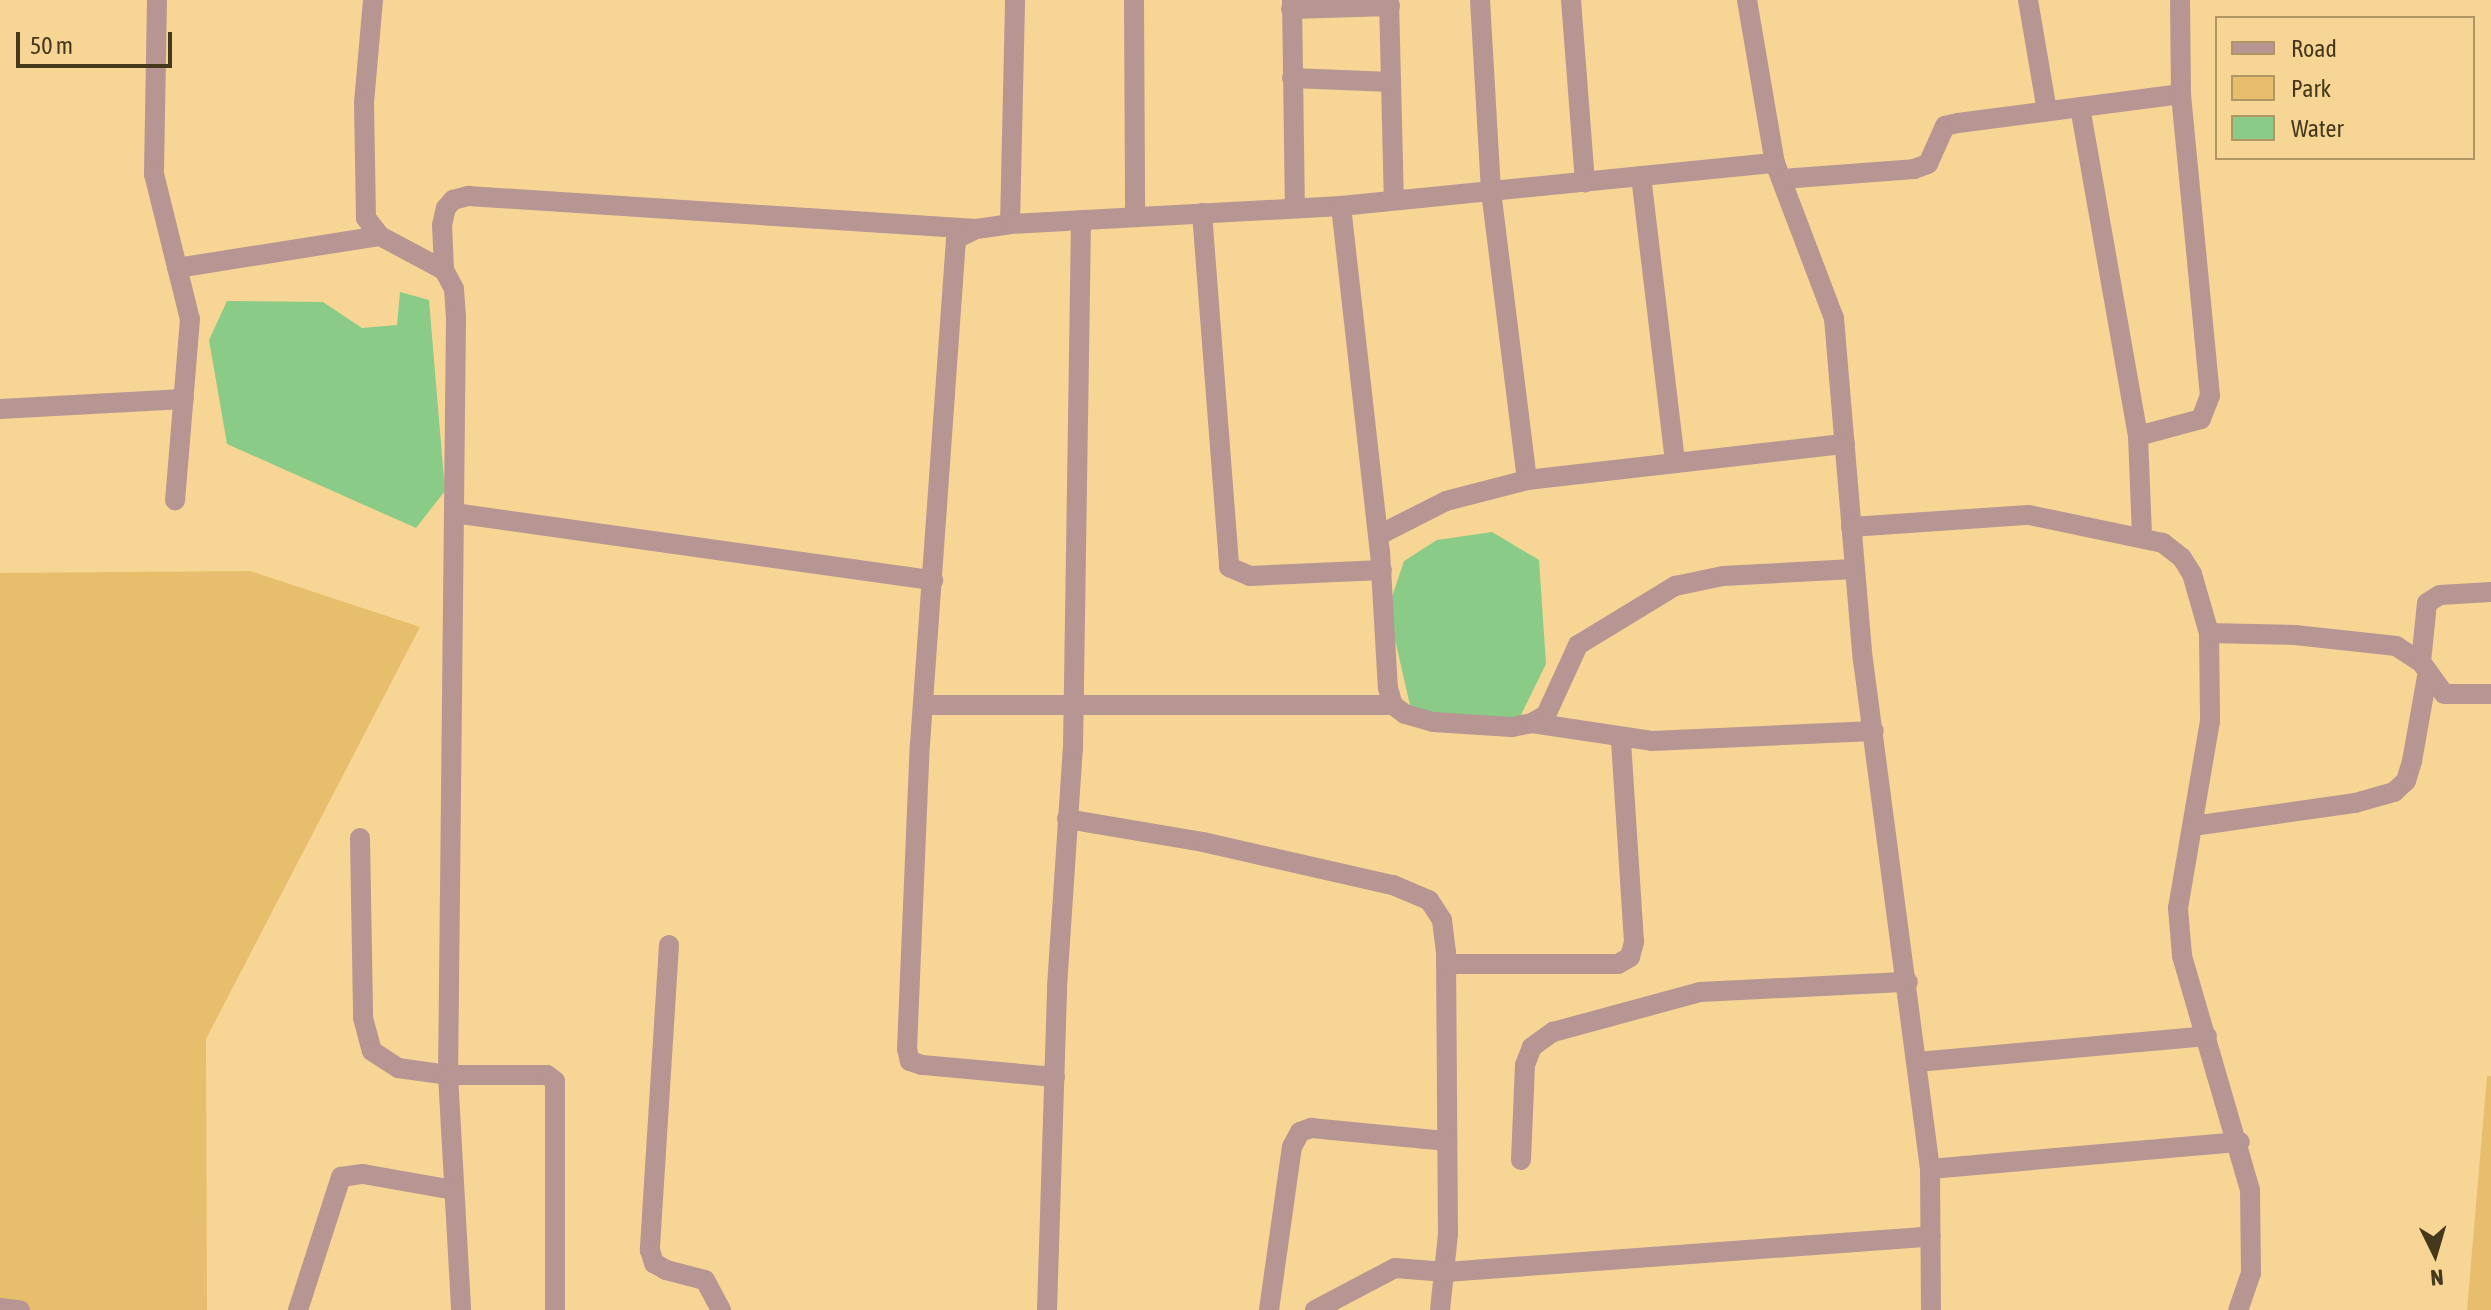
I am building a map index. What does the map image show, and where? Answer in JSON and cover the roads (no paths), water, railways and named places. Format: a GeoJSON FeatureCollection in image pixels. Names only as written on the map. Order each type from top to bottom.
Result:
{"type":"FeatureCollection","features":[{"type":"Feature","properties":{"kind":"street"},"geometry":{"type":"LineString","coordinates":[[157,0],[154,174],[190,319],[175,500]]}},
{"type":"Feature","properties":{"kind":"street"},"geometry":{"type":"LineString","coordinates":[[373,0],[363,182],[366,218],[380,236],[444,270]]}},
{"type":"Feature","properties":{"kind":"street"},"geometry":{"type":"LineString","coordinates":[[1010,224],[1015,0]]}},
{"type":"Feature","properties":{"kind":"street"},"geometry":{"type":"LineString","coordinates":[[1134,0],[1135,217]]}},
{"type":"Feature","properties":{"kind":"street"},"geometry":{"type":"LineString","coordinates":[[1480,0],[1491,191],[1527,480]]}},
{"type":"Feature","properties":{"kind":"street"},"geometry":{"type":"LineString","coordinates":[[1571,0],[1585,182]]}},
{"type":"Feature","properties":{"kind":"street"},"geometry":{"type":"LineString","coordinates":[[1747,0],[1778,171],[1834,318],[1854,569],[1930,1169],[1931,1310]]}},
{"type":"Feature","properties":{"kind":"street"},"geometry":{"type":"LineString","coordinates":[[2028,0],[2047,111]]}},
{"type":"Feature","properties":{"kind":"street"},"geometry":{"type":"LineString","coordinates":[[2138,436],[2187,425],[2208,411],[2181,94],[2180,0]]}},
{"type":"Feature","properties":{"kind":"street"},"geometry":{"type":"LineString","coordinates":[[1295,208],[1292,5],[1390,3],[1394,200]]}},
{"type":"Feature","properties":{"kind":"street"},"geometry":{"type":"LineString","coordinates":[[1292,78],[1391,82]]}},
{"type":"Feature","properties":{"kind":"street"},"geometry":{"type":"LineString","coordinates":[[461,1310],[448,1075],[456,317],[454,289],[444,270],[442,225],[446,208],[453,200],[468,196],[976,229],[1010,224],[1341,206],[1641,176],[1914,169],[1935,155],[1945,126],[2181,94]]}},
{"type":"Feature","properties":{"kind":"street"},"geometry":{"type":"LineString","coordinates":[[2080,107],[2138,436],[2142,536]]}},
{"type":"Feature","properties":{"kind":"street"},"geometry":{"type":"LineString","coordinates":[[1641,176],[1675,463]]}},
{"type":"Feature","properties":{"kind":"street"},"geometry":{"type":"LineString","coordinates":[[1341,206],[1379,535],[1393,705]]}},
{"type":"Feature","properties":{"kind":"street"},"geometry":{"type":"LineString","coordinates":[[1202,213],[1229,567],[1250,576],[1382,570]]}},
{"type":"Feature","properties":{"kind":"street"},"geometry":{"type":"LineString","coordinates":[[1047,1310],[1073,708],[1081,220]]}},
{"type":"Feature","properties":{"kind":"street"},"geometry":{"type":"LineString","coordinates":[[976,229],[956,239],[951,255],[923,705],[910,1061],[1055,1077]]}},
{"type":"Feature","properties":{"kind":"street"},"geometry":{"type":"LineString","coordinates":[[177,268],[380,236]]}},
{"type":"Feature","properties":{"kind":"street"},"geometry":{"type":"LineString","coordinates":[[0,409],[184,399]]}},
{"type":"Feature","properties":{"kind":"street"},"geometry":{"type":"LineString","coordinates":[[1379,535],[1446,501],[1527,480],[1845,444]]}},
{"type":"Feature","properties":{"kind":"street"},"geometry":{"type":"LineString","coordinates":[[454,513],[933,580]]}},
{"type":"Feature","properties":{"kind":"street"},"geometry":{"type":"LineString","coordinates":[[1851,527],[2029,515],[2142,536],[2182,558],[2209,633],[2210,721],[2178,908],[2182,956],[2240,1142],[2254,1230],[2251,1273],[2238,1310]]}},
{"type":"Feature","properties":{"kind":"street"},"geometry":{"type":"LineString","coordinates":[[923,705],[1073,708],[1393,705],[1433,722],[1512,727],[1532,723],[1546,715],[1578,645],[1675,586],[1723,576],[1854,569]]}},
{"type":"Feature","properties":{"kind":"street"},"geometry":{"type":"LineString","coordinates":[[2193,826],[2355,803],[2394,792],[2406,781],[2412,761],[2424,669],[2427,603],[2440,595],[2491,592]]}},
{"type":"Feature","properties":{"kind":"street"},"geometry":{"type":"LineString","coordinates":[[2209,633],[2396,646],[2424,669],[2444,694],[2491,694]]}},
{"type":"Feature","properties":{"kind":"street"},"geometry":{"type":"LineString","coordinates":[[1532,723],[1621,740],[1874,731]]}},
{"type":"Feature","properties":{"kind":"street"},"geometry":{"type":"LineString","coordinates":[[1446,964],[1618,964],[1630,957],[1634,942],[1621,740]]}},
{"type":"Feature","properties":{"kind":"street"},"geometry":{"type":"LineString","coordinates":[[1067,819],[1203,842],[1393,885],[1429,900],[1442,920],[1446,964],[1446,1272],[1440,1310]]}},
{"type":"Feature","properties":{"kind":"street"},"geometry":{"type":"LineString","coordinates":[[360,838],[365,1038],[372,1051],[398,1068],[448,1075],[547,1075],[555,1081],[555,1310]]}},
{"type":"Feature","properties":{"kind":"street"},"geometry":{"type":"LineString","coordinates":[[669,945],[650,1250],[654,1263],[666,1270],[705,1280],[721,1310]]}},
{"type":"Feature","properties":{"kind":"street"},"geometry":{"type":"LineString","coordinates":[[1521,1160],[1525,1065],[1532,1047],[1553,1032],[1700,992],[1908,982]]}},
{"type":"Feature","properties":{"kind":"street"},"geometry":{"type":"LineString","coordinates":[[1917,1062],[2207,1036]]}},
{"type":"Feature","properties":{"kind":"street"},"geometry":{"type":"LineString","coordinates":[[1269,1310],[1292,1147],[1300,1132],[1311,1128],[1447,1141]]}},
{"type":"Feature","properties":{"kind":"street"},"geometry":{"type":"LineString","coordinates":[[1930,1169],[2240,1142]]}},
{"type":"Feature","properties":{"kind":"street"},"geometry":{"type":"LineString","coordinates":[[298,1310],[341,1177],[363,1174],[454,1190]]}},
{"type":"Feature","properties":{"kind":"street"},"geometry":{"type":"LineString","coordinates":[[1315,1310],[1381,1271],[1446,1272],[1931,1236]]}},
{"type":"Feature","properties":{"kind":"street"},"geometry":{"type":"LineString","coordinates":[[0,1308],[20,1310]]}},
{"type":"Feature","properties":{"kind":"water"},"geometry":{"type":"Polygon","coordinates":[[[400,292],[429,300],[445,491],[416,528],[227,444],[209,340],[227,301],[323,302],[362,328],[397,325],[400,292]]]}},
{"type":"Feature","properties":{"kind":"water"},"geometry":{"type":"Polygon","coordinates":[[[1492,532],[1539,560],[1546,664],[1518,721],[1412,714],[1388,609],[1404,561],[1437,540],[1492,532]]]}}]}
